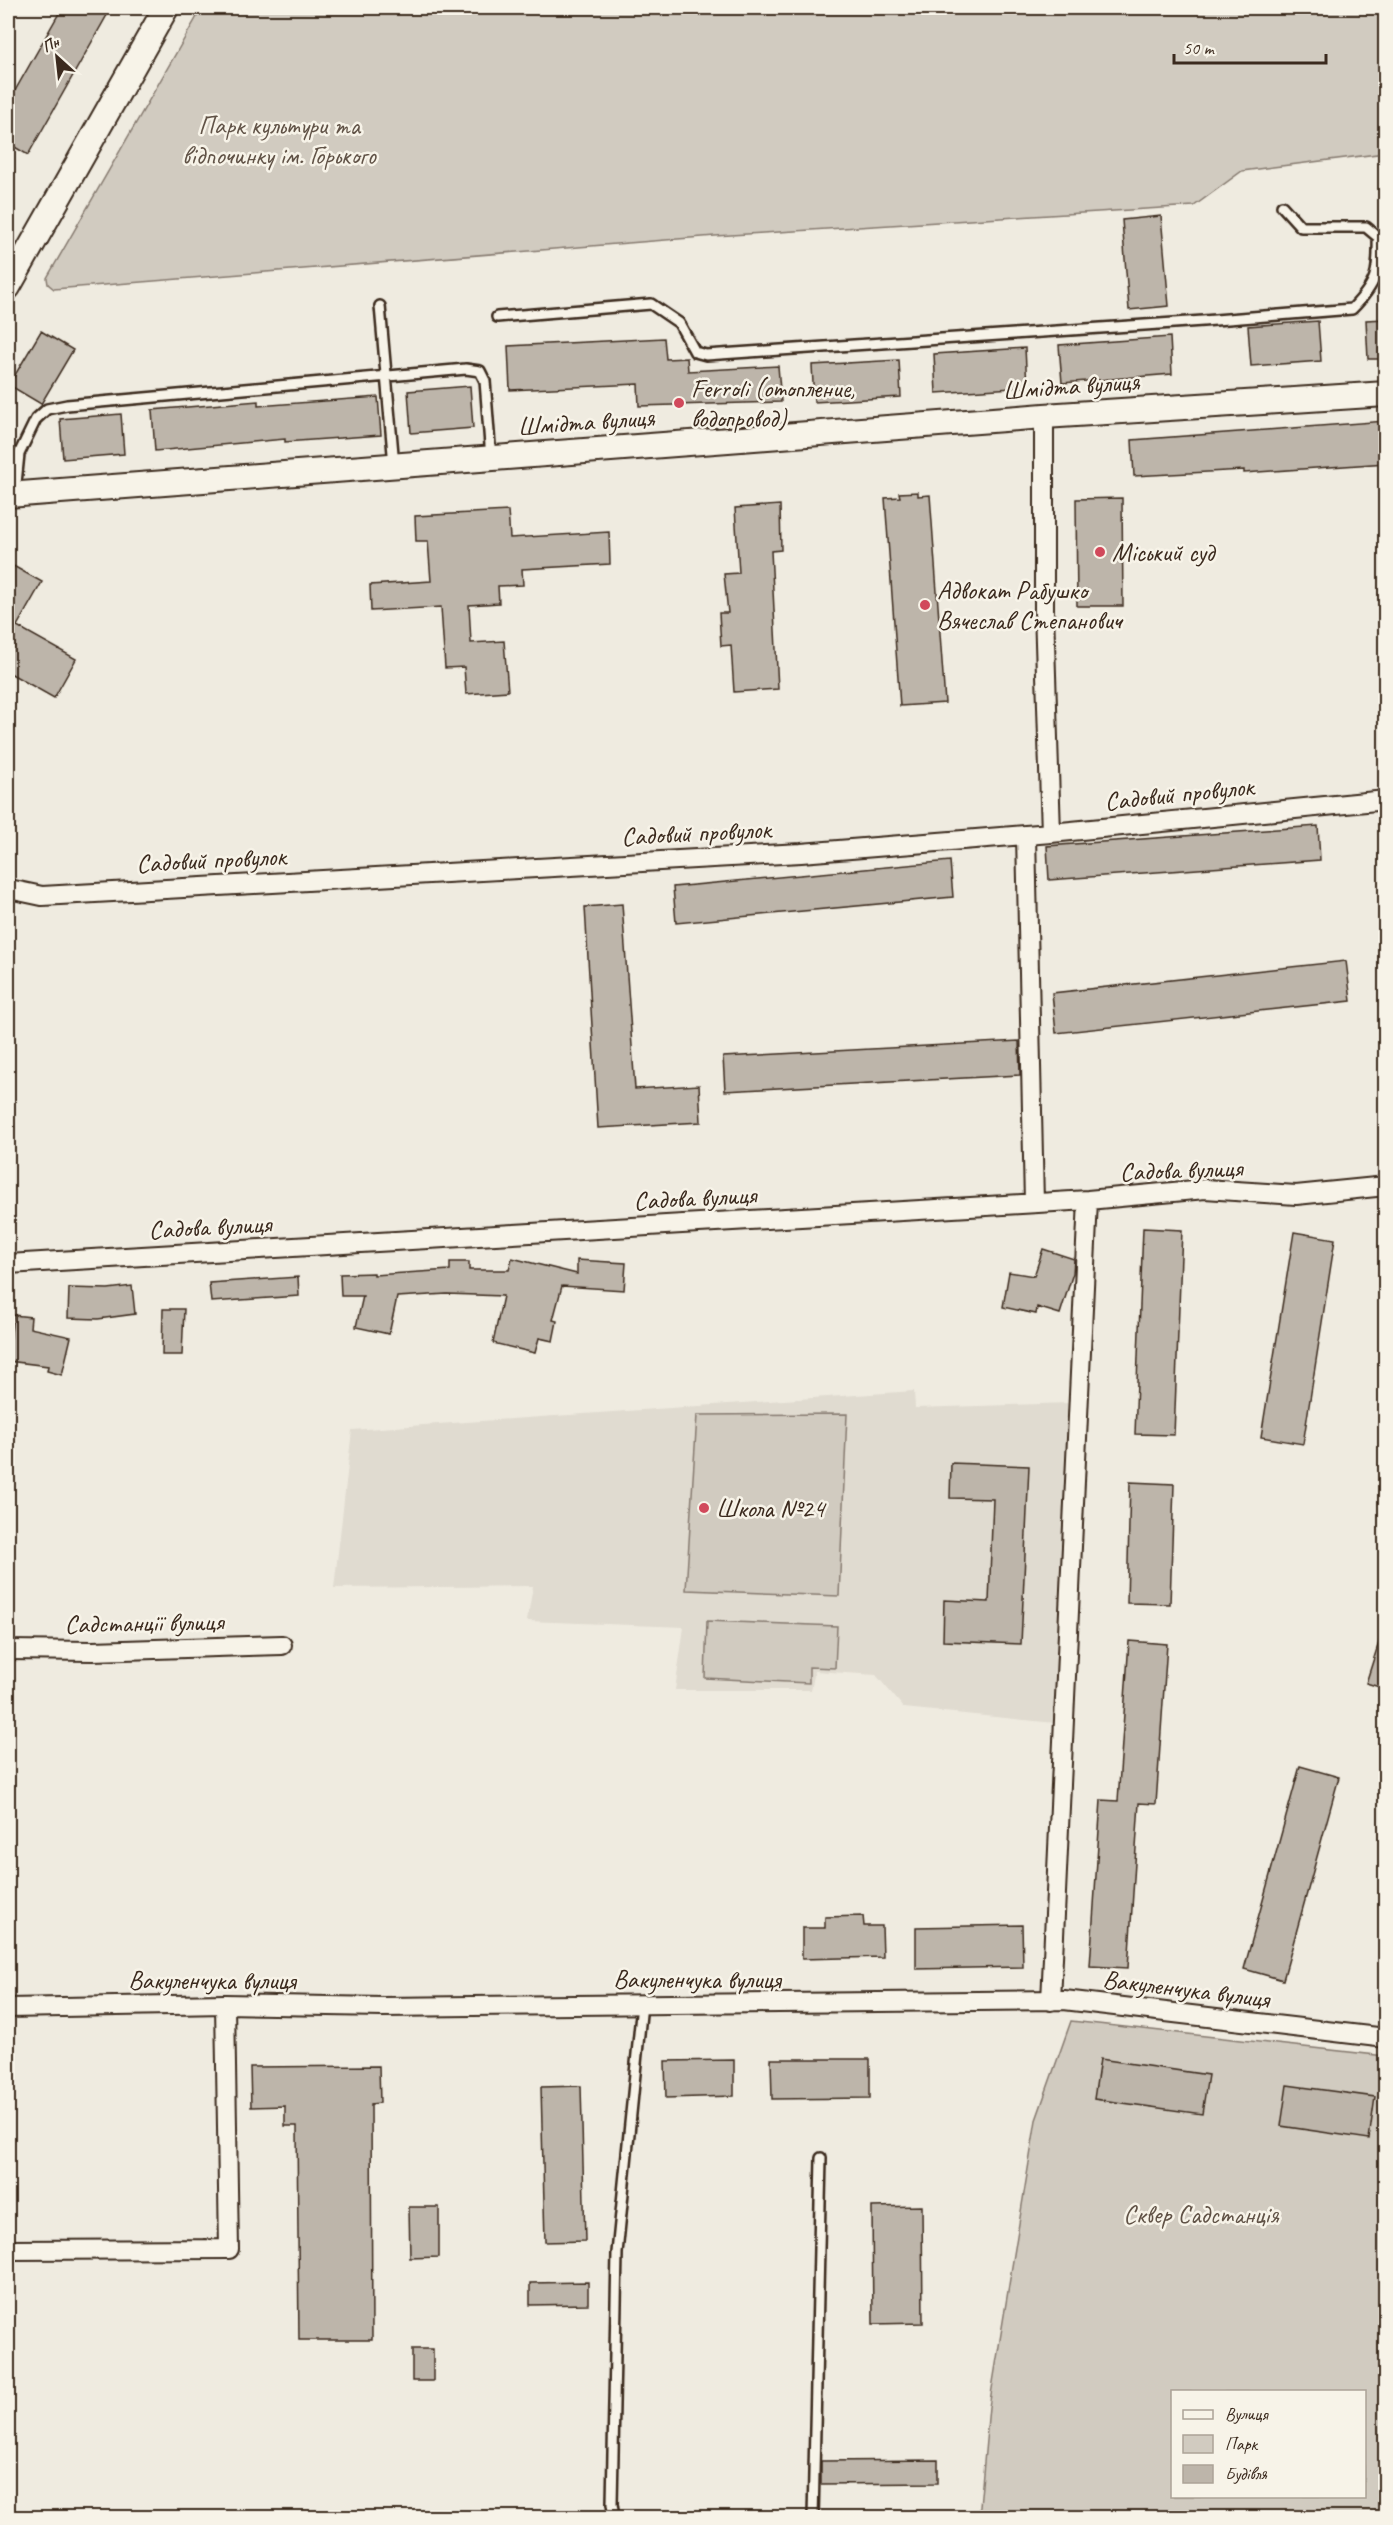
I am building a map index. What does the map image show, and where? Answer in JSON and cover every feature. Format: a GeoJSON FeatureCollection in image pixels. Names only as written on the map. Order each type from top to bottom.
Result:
{"type":"FeatureCollection","features":[{"type":"Feature","properties":{"kind":"street"},"geometry":{"type":"LineString","coordinates":[[8,287],[166,8]]}},
{"type":"Feature","properties":{"kind":"street","name":"Шмідта вулиця"},"geometry":{"type":"LineString","coordinates":[[11,495],[1044,416],[1386,394]]}},
{"type":"Feature","properties":{"kind":"street"},"geometry":{"type":"LineString","coordinates":[[1044,416],[1044,611],[1051,833]]}},
{"type":"Feature","properties":{"kind":"street","name":"Садовий провулок"},"geometry":{"type":"LineString","coordinates":[[9,890],[42,896],[801,853],[1051,833],[1386,800]]}},
{"type":"Feature","properties":{"kind":"street"},"geometry":{"type":"LineString","coordinates":[[1026,835],[1034,1203]]}},
{"type":"Feature","properties":{"kind":"street","name":"Садова вулиця"},"geometry":{"type":"LineString","coordinates":[[8,1264],[1088,1200],[1205,1189],[1296,1195],[1386,1186]]}},
{"type":"Feature","properties":{"kind":"street"},"geometry":{"type":"LineString","coordinates":[[1051,2001],[1088,1200]]}},
{"type":"Feature","properties":{"kind":"street","name":"Садстанції вулиця"},"geometry":{"type":"LineString","coordinates":[[8,1650],[93,1651],[282,1645]]}},
{"type":"Feature","properties":{"kind":"street","name":"Вакуленчука вулиця"},"geometry":{"type":"LineString","coordinates":[[8,2008],[225,2004],[382,2007],[1064,2000],[1386,2038]]}},
{"type":"Feature","properties":{"kind":"street"},"geometry":{"type":"LineString","coordinates":[[8,2250],[229,2249],[225,2004]]}},
{"type":"Feature","properties":{"kind":"lane"},"geometry":{"type":"LineString","coordinates":[[497,317],[651,304],[679,323],[695,352],[706,355],[1352,309],[1372,289],[1379,259],[1378,237],[1366,227],[1301,227],[1282,206]]}},
{"type":"Feature","properties":{"kind":"lane"},"geometry":{"type":"LineString","coordinates":[[380,306],[394,465]]}},
{"type":"Feature","properties":{"kind":"lane"},"geometry":{"type":"LineString","coordinates":[[11,495],[19,454],[36,419],[47,409],[67,405],[466,369],[480,371],[484,381],[491,458]]}},
{"type":"Feature","properties":{"kind":"lane"},"geometry":{"type":"LineString","coordinates":[[614,2517],[612,2504],[617,2253],[642,2004]]}},
{"type":"Feature","properties":{"kind":"lane"},"geometry":{"type":"LineString","coordinates":[[813,2517],[821,2158]]}},
{"type":"Feature","properties":{"kind":"shaded area","name":"Школа №24"},"geometry":{"type":"Polygon","coordinates":[[[914,1391],[915,1408],[1069,1403],[1055,1723],[904,1708],[876,1675],[815,1671],[811,1690],[675,1690],[684,1627],[527,1621],[533,1586],[334,1588],[352,1430],[914,1391]]]}},
{"type":"Feature","properties":{"kind":"green space","name":"Парк культури та відпочинку ім. Горького"},"geometry":{"type":"Polygon","coordinates":[[[202,8],[1385,8],[1385,153],[1242,171],[1194,206],[715,236],[54,289],[48,284],[47,278],[202,8]]]}},
{"type":"Feature","properties":{"kind":"green space"},"geometry":{"type":"Polygon","coordinates":[[[847,1414],[839,1596],[686,1590],[697,1415],[847,1414]]]}},
{"type":"Feature","properties":{"kind":"green space"},"geometry":{"type":"Polygon","coordinates":[[[707,1621],[837,1626],[835,1668],[809,1667],[809,1683],[705,1678],[707,1621]]]}},
{"type":"Feature","properties":{"kind":"green space","name":"Сквер Садстанція"},"geometry":{"type":"Polygon","coordinates":[[[1071,2021],[1385,2056],[1385,2517],[979,2518],[989,2407],[1036,2120],[1071,2021]]]}},
{"type":"Feature","properties":{"kind":"building"},"geometry":{"type":"Polygon","coordinates":[[[62,8],[111,8],[28,155],[8,143],[8,103],[62,8]]]}},
{"type":"Feature","properties":{"kind":"building"},"geometry":{"type":"Polygon","coordinates":[[[1161,216],[1169,306],[1129,310],[1122,220],[1161,216]]]}},
{"type":"Feature","properties":{"kind":"building"},"geometry":{"type":"Polygon","coordinates":[[[1386,319],[1386,359],[1368,359],[1366,320],[1386,319]]]}},
{"type":"Feature","properties":{"kind":"building"},"geometry":{"type":"Polygon","coordinates":[[[1318,321],[1321,361],[1251,366],[1248,326],[1318,321]]]}},
{"type":"Feature","properties":{"kind":"building"},"geometry":{"type":"Polygon","coordinates":[[[41,331],[73,350],[41,404],[9,385],[41,331]]]}},
{"type":"Feature","properties":{"kind":"building"},"geometry":{"type":"Polygon","coordinates":[[[1170,337],[1172,374],[1062,383],[1059,345],[1170,337]]]}},
{"type":"Feature","properties":{"kind":"building"},"geometry":{"type":"Polygon","coordinates":[[[664,338],[666,359],[687,358],[688,371],[778,366],[781,402],[639,406],[638,384],[510,390],[508,346],[664,338]]]}},
{"type":"Feature","properties":{"kind":"building"},"geometry":{"type":"Polygon","coordinates":[[[1025,348],[1027,387],[936,393],[934,354],[1025,348]]]}},
{"type":"Feature","properties":{"kind":"building"},"geometry":{"type":"Polygon","coordinates":[[[899,360],[901,397],[814,402],[812,365],[899,360]]]}},
{"type":"Feature","properties":{"kind":"building"},"geometry":{"type":"Polygon","coordinates":[[[470,386],[473,428],[411,433],[408,391],[470,386]]]}},
{"type":"Feature","properties":{"kind":"building"},"geometry":{"type":"Polygon","coordinates":[[[378,397],[381,435],[285,442],[285,439],[155,451],[152,410],[258,401],[258,406],[378,397]]]}},
{"type":"Feature","properties":{"kind":"building"},"geometry":{"type":"Polygon","coordinates":[[[121,414],[124,454],[63,459],[60,419],[121,414]]]}},
{"type":"Feature","properties":{"kind":"building"},"geometry":{"type":"Polygon","coordinates":[[[1386,421],[1386,463],[1244,473],[1244,470],[1134,476],[1132,440],[1386,421]]]}},
{"type":"Feature","properties":{"kind":"building"},"geometry":{"type":"Polygon","coordinates":[[[918,492],[918,496],[930,495],[945,703],[900,706],[885,498],[900,497],[899,493],[918,492]]]}},
{"type":"Feature","properties":{"kind":"building","name":"Міський суд"},"geometry":{"type":"Polygon","coordinates":[[[1122,498],[1123,606],[1077,606],[1076,499],[1122,498]]]}},
{"type":"Feature","properties":{"kind":"building"},"geometry":{"type":"Polygon","coordinates":[[[780,505],[781,550],[771,551],[778,689],[734,692],[731,645],[721,646],[719,613],[728,613],[724,574],[739,573],[735,508],[780,505]]]}},
{"type":"Feature","properties":{"kind":"building"},"geometry":{"type":"Polygon","coordinates":[[[508,511],[510,538],[609,532],[610,564],[522,569],[523,585],[498,586],[499,603],[469,605],[471,643],[504,641],[508,691],[466,694],[464,667],[445,668],[441,607],[371,611],[370,585],[431,581],[428,541],[416,541],[415,516],[508,511]]]}},
{"type":"Feature","properties":{"kind":"building"},"geometry":{"type":"Polygon","coordinates":[[[8,563],[42,582],[17,626],[76,659],[54,698],[8,672],[8,563]]]}},
{"type":"Feature","properties":{"kind":"building"},"geometry":{"type":"Polygon","coordinates":[[[1318,826],[1320,860],[1049,880],[1047,846],[1318,826]]]}},
{"type":"Feature","properties":{"kind":"building"},"geometry":{"type":"Polygon","coordinates":[[[950,861],[953,897],[676,923],[673,887],[950,861]]]}},
{"type":"Feature","properties":{"kind":"building"},"geometry":{"type":"Polygon","coordinates":[[[622,904],[635,1089],[699,1085],[701,1122],[598,1128],[585,907],[622,904]]]}},
{"type":"Feature","properties":{"kind":"building"},"geometry":{"type":"Polygon","coordinates":[[[1346,961],[1351,1001],[1056,1033],[1052,993],[1346,961]]]}},
{"type":"Feature","properties":{"kind":"building"},"geometry":{"type":"Polygon","coordinates":[[[1019,1041],[1020,1075],[725,1091],[723,1057],[1019,1041]]]}},
{"type":"Feature","properties":{"kind":"building"},"geometry":{"type":"Polygon","coordinates":[[[1143,1228],[1182,1230],[1174,1435],[1135,1434],[1143,1228]]]}},
{"type":"Feature","properties":{"kind":"building"},"geometry":{"type":"Polygon","coordinates":[[[1294,1232],[1335,1239],[1303,1444],[1261,1437],[1294,1232]]]}},
{"type":"Feature","properties":{"kind":"building"},"geometry":{"type":"Polygon","coordinates":[[[1043,1249],[1074,1259],[1073,1273],[1060,1314],[1037,1307],[1036,1314],[1003,1307],[1009,1272],[1034,1276],[1043,1249]]]}},
{"type":"Feature","properties":{"kind":"building"},"geometry":{"type":"Polygon","coordinates":[[[512,1258],[577,1274],[577,1260],[626,1263],[624,1290],[562,1286],[553,1320],[557,1321],[553,1341],[539,1338],[535,1353],[493,1343],[503,1296],[447,1294],[397,1297],[389,1334],[356,1327],[363,1296],[341,1296],[340,1274],[374,1273],[374,1275],[450,1270],[450,1262],[469,1262],[469,1270],[509,1270],[512,1258]]]}},
{"type":"Feature","properties":{"kind":"building"},"geometry":{"type":"Polygon","coordinates":[[[298,1277],[299,1296],[211,1302],[209,1283],[298,1277]]]}},
{"type":"Feature","properties":{"kind":"building"},"geometry":{"type":"Polygon","coordinates":[[[132,1286],[135,1314],[98,1319],[68,1318],[69,1288],[108,1289],[132,1286]]]}},
{"type":"Feature","properties":{"kind":"building"},"geometry":{"type":"Polygon","coordinates":[[[163,1309],[184,1309],[182,1355],[162,1355],[163,1309]]]}},
{"type":"Feature","properties":{"kind":"building"},"geometry":{"type":"Polygon","coordinates":[[[13,1315],[31,1317],[30,1328],[71,1337],[62,1375],[47,1371],[48,1366],[8,1361],[13,1315]]]}},
{"type":"Feature","properties":{"kind":"building"},"geometry":{"type":"Polygon","coordinates":[[[951,1463],[1029,1466],[1021,1644],[943,1641],[944,1600],[989,1602],[993,1499],[950,1498],[951,1463]]]}},
{"type":"Feature","properties":{"kind":"building"},"geometry":{"type":"Polygon","coordinates":[[[1130,1482],[1174,1484],[1170,1604],[1127,1603],[1130,1482]]]}},
{"type":"Feature","properties":{"kind":"building"},"geometry":{"type":"Polygon","coordinates":[[[1382,1633],[1386,1633],[1386,1689],[1366,1683],[1382,1633]]]}},
{"type":"Feature","properties":{"kind":"building"},"geometry":{"type":"Polygon","coordinates":[[[1129,1641],[1167,1644],[1156,1804],[1139,1803],[1128,1968],[1090,1966],[1101,1800],[1118,1801],[1129,1641]]]}},
{"type":"Feature","properties":{"kind":"building"},"geometry":{"type":"Polygon","coordinates":[[[1300,1766],[1339,1777],[1283,1980],[1244,1969],[1300,1766]]]}},
{"type":"Feature","properties":{"kind":"building"},"geometry":{"type":"Polygon","coordinates":[[[863,1916],[864,1926],[882,1926],[883,1957],[802,1959],[802,1928],[825,1928],[825,1917],[863,1916]]]}},
{"type":"Feature","properties":{"kind":"building"},"geometry":{"type":"Polygon","coordinates":[[[1022,1925],[1023,1967],[916,1969],[916,1927],[1022,1925]]]}},
{"type":"Feature","properties":{"kind":"building"},"geometry":{"type":"Polygon","coordinates":[[[771,2059],[870,2059],[870,2098],[772,2099],[771,2059]]]}},
{"type":"Feature","properties":{"kind":"building"},"geometry":{"type":"Polygon","coordinates":[[[1100,2059],[1208,2075],[1202,2114],[1094,2099],[1100,2059]]]}},
{"type":"Feature","properties":{"kind":"building"},"geometry":{"type":"Polygon","coordinates":[[[734,2060],[734,2096],[666,2098],[665,2061],[734,2060]]]}},
{"type":"Feature","properties":{"kind":"building"},"geometry":{"type":"Polygon","coordinates":[[[379,2066],[380,2103],[371,2104],[372,2340],[299,2340],[297,2126],[285,2126],[285,2106],[251,2107],[250,2067],[379,2066]]]}},
{"type":"Feature","properties":{"kind":"building"},"geometry":{"type":"Polygon","coordinates":[[[1287,2085],[1375,2097],[1369,2139],[1281,2126],[1287,2085]]]}},
{"type":"Feature","properties":{"kind":"building"},"geometry":{"type":"Polygon","coordinates":[[[581,2086],[585,2241],[545,2242],[541,2087],[581,2086]]]}},
{"type":"Feature","properties":{"kind":"building"},"geometry":{"type":"Polygon","coordinates":[[[922,2206],[923,2323],[873,2324],[872,2207],[922,2206]]]}},
{"type":"Feature","properties":{"kind":"building"},"geometry":{"type":"Polygon","coordinates":[[[409,2207],[439,2207],[439,2257],[410,2258],[409,2207]]]}},
{"type":"Feature","properties":{"kind":"building"},"geometry":{"type":"Polygon","coordinates":[[[588,2282],[588,2304],[530,2305],[530,2283],[588,2282]]]}},
{"type":"Feature","properties":{"kind":"building"},"geometry":{"type":"Polygon","coordinates":[[[412,2349],[433,2349],[433,2381],[412,2381],[412,2349]]]}},
{"type":"Feature","properties":{"kind":"building"},"geometry":{"type":"Polygon","coordinates":[[[938,2460],[938,2483],[821,2484],[821,2461],[938,2460]]]}},
{"type":"Feature","properties":{"kind":"place","name":"Ferroli (отопление, водопровод)"},"geometry":{"type":"Point","coordinates":[679,403]}},
{"type":"Feature","properties":{"kind":"place","name":"Міський суд"},"geometry":{"type":"Point","coordinates":[1100,552]}},
{"type":"Feature","properties":{"kind":"place","name":"Адвокат Рабушко Вячеслав Степанович"},"geometry":{"type":"Point","coordinates":[925,605]}},
{"type":"Feature","properties":{"kind":"place","name":"Школа №24"},"geometry":{"type":"Point","coordinates":[704,1508]}}]}
